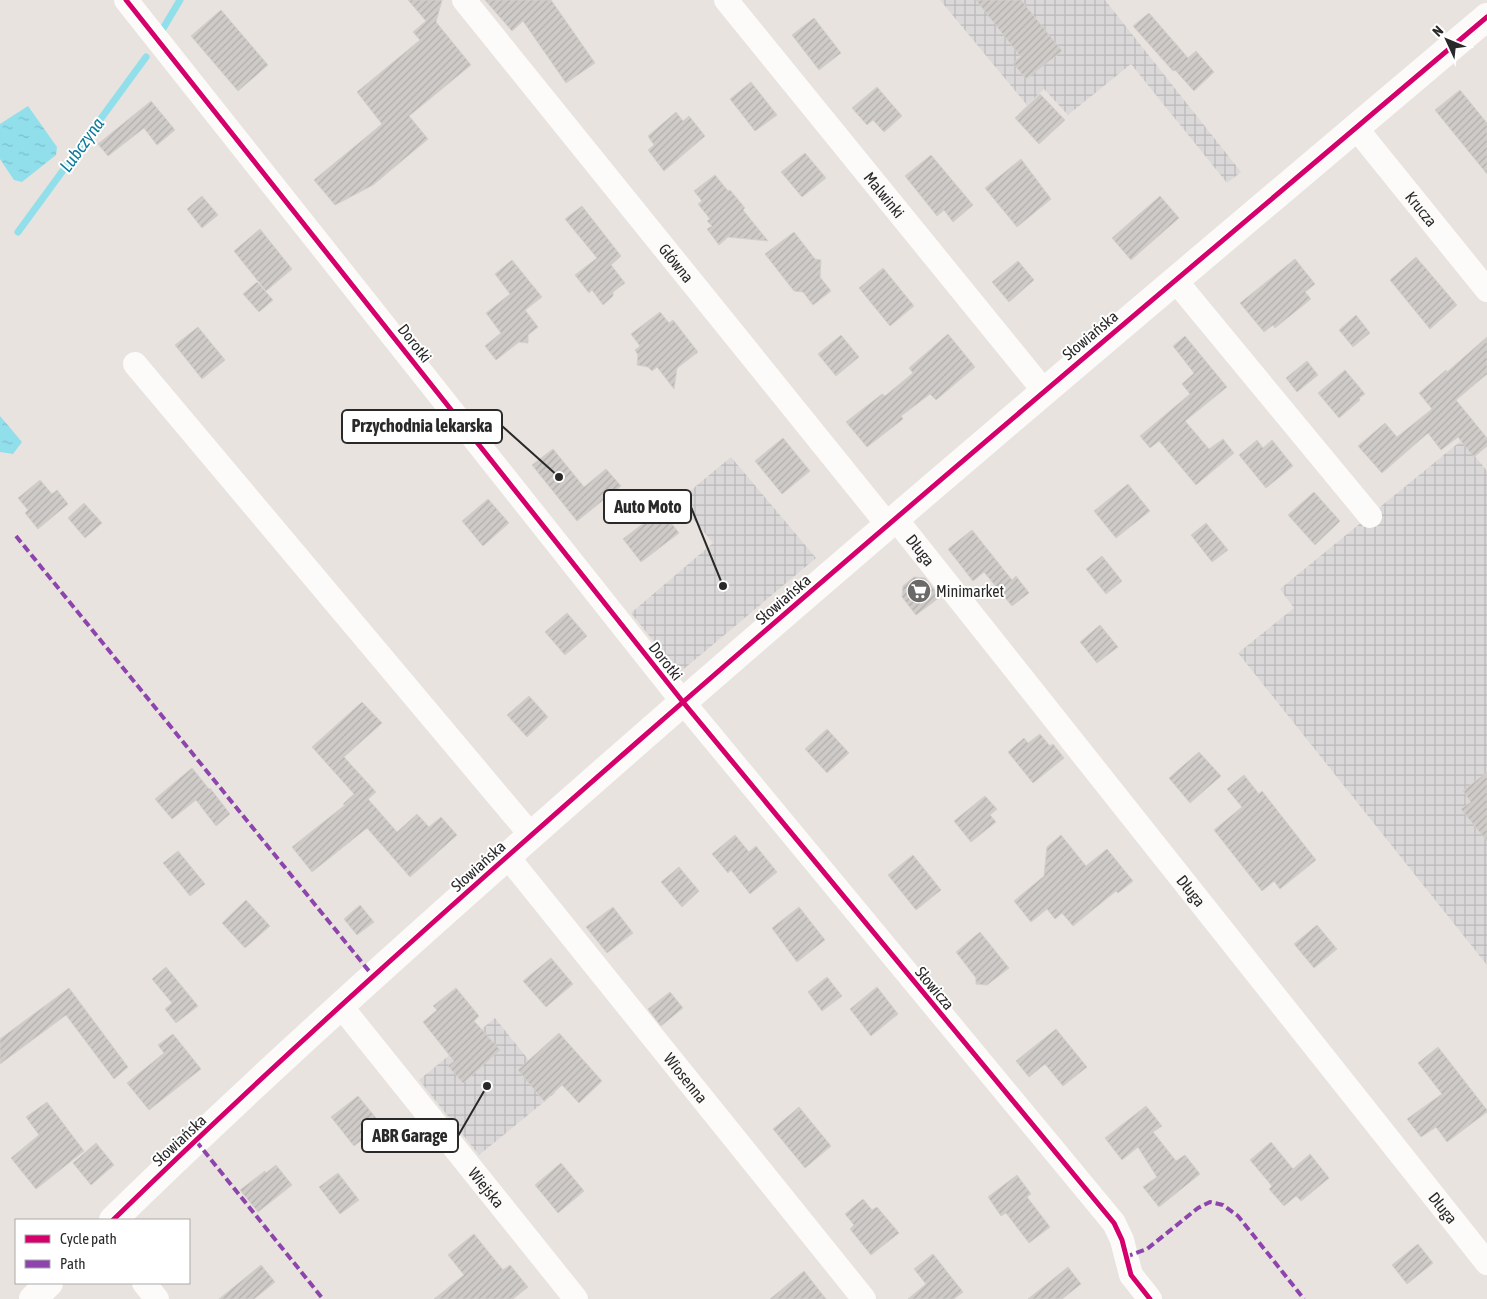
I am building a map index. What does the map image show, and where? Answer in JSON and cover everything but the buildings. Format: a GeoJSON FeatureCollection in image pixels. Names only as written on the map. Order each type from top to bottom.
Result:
{"type":"FeatureCollection","features":[{"type":"Feature","properties":{"kind":"street","name":"Dorotki"},"geometry":{"type":"LineString","coordinates":[[126,0],[147,9],[683,702]]}},
{"type":"Feature","properties":{"kind":"street","name":"Główna"},"geometry":{"type":"LineString","coordinates":[[464,0],[891,521]]}},
{"type":"Feature","properties":{"kind":"street","name":"Malwinki"},"geometry":{"type":"LineString","coordinates":[[726,0],[1044,391]]}},
{"type":"Feature","properties":{"kind":"street","name":"Słowiańska"},"geometry":{"type":"LineString","coordinates":[[114,1219],[340,1006],[507,856],[891,521],[1487,17]]}},
{"type":"Feature","properties":{"kind":"street","name":"Krucza"},"geometry":{"type":"LineString","coordinates":[[1356,128],[1487,290]]}},
{"type":"Feature","properties":{"kind":"street"},"geometry":{"type":"LineString","coordinates":[[1175,280],[1370,516]]}},
{"type":"Feature","properties":{"kind":"street"},"geometry":{"type":"LineString","coordinates":[[135,364],[532,835]]}},
{"type":"Feature","properties":{"kind":"street","name":"Długa"},"geometry":{"type":"LineString","coordinates":[[891,521],[1487,1263]]}},
{"type":"Feature","properties":{"kind":"street","name":"Słowicza"},"geometry":{"type":"LineString","coordinates":[[683,702],[1114,1223],[1122,1240],[1131,1275],[1150,1299]]}},
{"type":"Feature","properties":{"kind":"street","name":"Wiosenna"},"geometry":{"type":"LineString","coordinates":[[507,856],[864,1299]]}},
{"type":"Feature","properties":{"kind":"street","name":"Wiejska"},"geometry":{"type":"LineString","coordinates":[[340,1006],[576,1299]]}},
{"type":"Feature","properties":{"kind":"street"},"geometry":{"type":"LineString","coordinates":[[33,1299],[48,1284]]}},
{"type":"Feature","properties":{"kind":"street"},"geometry":{"type":"LineString","coordinates":[[145,1284],[157,1299]]}},
{"type":"Feature","properties":{"kind":"shaded area"},"geometry":{"type":"Polygon","coordinates":[[[940,0],[1105,0],[1241,172],[1227,183],[1131,64],[1068,115],[1044,89],[1027,105],[940,0]]]}},
{"type":"Feature","properties":{"kind":"shaded area"},"geometry":{"type":"Polygon","coordinates":[[[1462,440],[1487,471],[1487,965],[1238,653],[1294,608],[1280,589],[1462,440]]]}},
{"type":"Feature","properties":{"kind":"shaded area"},"geometry":{"type":"Polygon","coordinates":[[[731,457],[816,558],[679,673],[631,613],[713,543],[678,501],[731,457]]]}},
{"type":"Feature","properties":{"kind":"shaded area"},"geometry":{"type":"Polygon","coordinates":[[[495,1018],[555,1093],[479,1155],[419,1080],[495,1018]]]}},
{"type":"Feature","properties":{"kind":"water"},"geometry":{"type":"Polygon","coordinates":[[[28,106],[57,147],[56,155],[22,182],[14,180],[0,159],[0,124],[28,106]]]}},
{"type":"Feature","properties":{"kind":"water"},"geometry":{"type":"Polygon","coordinates":[[[0,416],[22,442],[13,454],[0,452],[0,416]]]}},
{"type":"Feature","properties":{"kind":"waterway","name":"Lubczyna"},"geometry":{"type":"LineString","coordinates":[[161,32],[180,0]]}},
{"type":"Feature","properties":{"kind":"waterway","name":"Lubczyna"},"geometry":{"type":"LineString","coordinates":[[18,232],[146,57]]}},
{"type":"Feature","properties":{"kind":"marked path"},"geometry":{"type":"LineString","coordinates":[[16,536],[373,976]]}},
{"type":"Feature","properties":{"kind":"marked path"},"geometry":{"type":"LineString","coordinates":[[196,1141],[323,1299]]}},
{"type":"Feature","properties":{"kind":"marked path"},"geometry":{"type":"LineString","coordinates":[[1125,1257],[1147,1249],[1198,1208],[1210,1202],[1223,1205],[1238,1216],[1304,1299]]}},
{"type":"Feature","properties":{"kind":"cycle path"},"geometry":{"type":"LineString","coordinates":[[126,0],[683,702],[1114,1223],[1122,1240],[1131,1275],[1150,1299]]}},
{"type":"Feature","properties":{"kind":"cycle path"},"geometry":{"type":"LineString","coordinates":[[114,1219],[241,1098],[371,979],[635,744],[953,469],[1487,17]]}},
{"type":"Feature","properties":{"kind":"place","name":"Przychodnia lekarska"},"geometry":{"type":"Point","coordinates":[559,477]}},
{"type":"Feature","properties":{"kind":"place","name":"Auto Moto"},"geometry":{"type":"Point","coordinates":[723,586]}},
{"type":"Feature","properties":{"kind":"place","name":"Minimarket"},"geometry":{"type":"Point","coordinates":[919,591]}},
{"type":"Feature","properties":{"kind":"place","name":"ABR Garage"},"geometry":{"type":"Point","coordinates":[487,1086]}}]}
